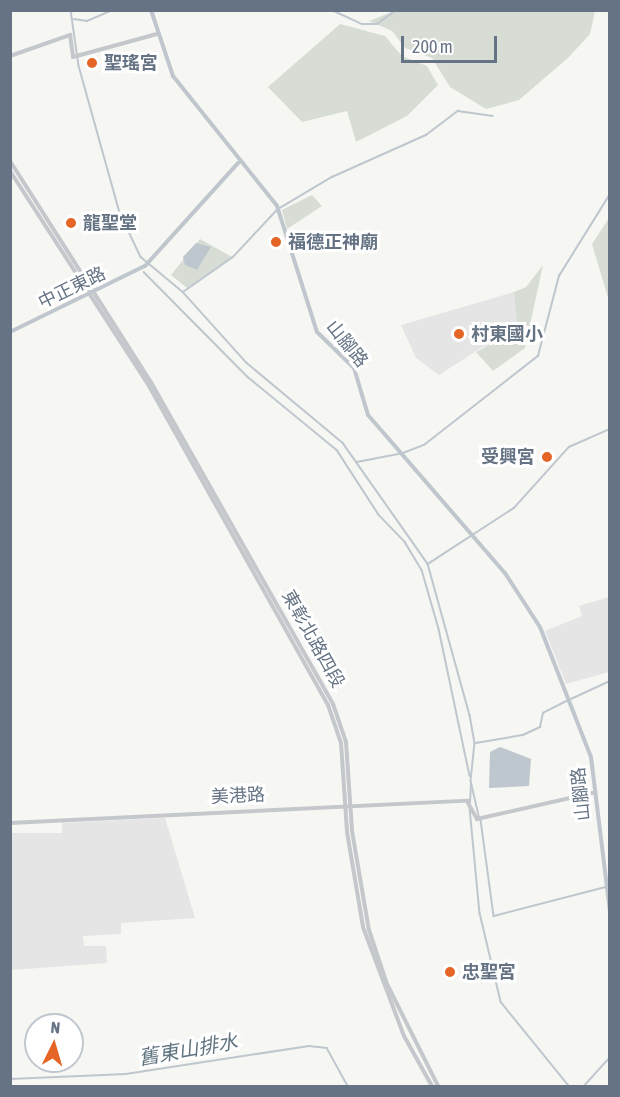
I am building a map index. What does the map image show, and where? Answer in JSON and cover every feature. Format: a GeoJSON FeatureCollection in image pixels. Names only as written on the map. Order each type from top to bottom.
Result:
{"type":"FeatureCollection","features":[{"type":"Feature","properties":{"kind":"main road","name":"山腳路"},"geometry":{"type":"LineString","coordinates":[[151,10],[157,34],[173,76],[238,163],[278,208],[317,332],[354,368],[368,415],[473,535],[540,627],[591,757],[591,793],[609,910]]}},
{"type":"Feature","properties":{"kind":"main road","name":"中正東路"},"geometry":{"type":"LineString","coordinates":[[10,332],[145,267],[238,163]]}},
{"type":"Feature","properties":{"kind":"street"},"geometry":{"type":"LineString","coordinates":[[10,56],[70,35],[73,57],[157,34]]}},
{"type":"Feature","properties":{"kind":"street"},"geometry":{"type":"LineString","coordinates":[[10,161],[95,292]]}},
{"type":"Feature","properties":{"kind":"street"},"geometry":{"type":"LineString","coordinates":[[10,171],[95,292]]}},
{"type":"Feature","properties":{"kind":"street","name":"東彰北路四段"},"geometry":{"type":"LineString","coordinates":[[95,292],[271,596],[333,718],[365,914],[410,1035],[438,1086]]}},
{"type":"Feature","properties":{"kind":"street","name":"美港路"},"geometry":{"type":"LineString","coordinates":[[10,823],[347,805],[469,802],[477,819],[591,793]]}},
{"type":"Feature","properties":{"kind":"street","name":"東彰北路四段"},"geometry":{"type":"LineString","coordinates":[[347,805],[361,920],[404,1036],[432,1086]]}},
{"type":"Feature","properties":{"kind":"shaded area"},"geometry":{"type":"Polygon","coordinates":[[[397,10],[595,11],[590,34],[568,58],[519,100],[486,109],[450,87],[432,58],[405,48],[392,31],[369,21],[397,10]]]}},
{"type":"Feature","properties":{"kind":"shaded area"},"geometry":{"type":"Polygon","coordinates":[[[340,24],[385,36],[402,56],[427,66],[438,85],[407,116],[356,142],[347,111],[302,122],[268,87],[340,24]]]}},
{"type":"Feature","properties":{"kind":"shaded area"},"geometry":{"type":"Polygon","coordinates":[[[312,195],[322,206],[287,229],[282,210],[312,195]]]}},
{"type":"Feature","properties":{"kind":"shaded area"},"geometry":{"type":"Polygon","coordinates":[[[609,218],[609,301],[592,244],[609,218]]]}},
{"type":"Feature","properties":{"kind":"shaded area"},"geometry":{"type":"Polygon","coordinates":[[[200,239],[232,257],[187,288],[171,275],[200,239]]]}},
{"type":"Feature","properties":{"kind":"shaded area"},"geometry":{"type":"Polygon","coordinates":[[[196,243],[211,247],[197,270],[185,265],[183,257],[196,243]]]}},
{"type":"Feature","properties":{"kind":"shaded area"},"geometry":{"type":"Polygon","coordinates":[[[543,265],[525,348],[493,371],[476,352],[518,330],[514,292],[526,287],[543,265]]]}},
{"type":"Feature","properties":{"kind":"shaded area","name":"村東國小"},"geometry":{"type":"Polygon","coordinates":[[[514,292],[521,325],[511,338],[481,348],[439,375],[416,358],[401,325],[514,292]]]}},
{"type":"Feature","properties":{"kind":"shaded area"},"geometry":{"type":"Polygon","coordinates":[[[609,597],[609,672],[566,684],[545,631],[582,616],[579,606],[609,597]]]}},
{"type":"Feature","properties":{"kind":"shaded area"},"geometry":{"type":"Polygon","coordinates":[[[500,747],[531,759],[529,786],[489,788],[490,752],[500,747]]]}},
{"type":"Feature","properties":{"kind":"shaded area"},"geometry":{"type":"Polygon","coordinates":[[[165,818],[195,918],[121,923],[121,934],[83,936],[84,946],[106,946],[107,963],[11,970],[11,833],[62,833],[62,823],[165,818]]]}},
{"type":"Feature","properties":{"kind":"waterway"},"geometry":{"type":"LineString","coordinates":[[71,10],[79,66],[120,213],[141,257],[183,292],[247,363],[343,443],[428,564],[470,715],[475,743],[471,781],[479,816]]}},
{"type":"Feature","properties":{"kind":"waterway"},"geometry":{"type":"LineString","coordinates":[[74,19],[87,21],[113,10]]}},
{"type":"Feature","properties":{"kind":"waterway"},"geometry":{"type":"LineString","coordinates":[[332,10],[362,24],[377,24],[396,10]]}},
{"type":"Feature","properties":{"kind":"waterway"},"geometry":{"type":"LineString","coordinates":[[280,208],[332,177],[426,135],[458,111],[493,116]]}},
{"type":"Feature","properties":{"kind":"waterway"},"geometry":{"type":"LineString","coordinates":[[403,453],[424,445],[538,356],[559,276],[610,194]]}},
{"type":"Feature","properties":{"kind":"waterway"},"geometry":{"type":"LineString","coordinates":[[183,292],[233,257],[276,211]]}},
{"type":"Feature","properties":{"kind":"waterway"},"geometry":{"type":"LineString","coordinates":[[144,272],[248,377],[337,450],[379,515],[405,542],[422,570],[439,629],[470,776]]}},
{"type":"Feature","properties":{"kind":"waterway"},"geometry":{"type":"LineString","coordinates":[[428,564],[514,508],[569,447],[610,429]]}},
{"type":"Feature","properties":{"kind":"waterway"},"geometry":{"type":"LineString","coordinates":[[357,462],[399,454]]}},
{"type":"Feature","properties":{"kind":"waterway"},"geometry":{"type":"LineString","coordinates":[[571,699],[610,681]]}},
{"type":"Feature","properties":{"kind":"waterway"},"geometry":{"type":"LineString","coordinates":[[476,743],[523,735],[540,727],[543,713],[567,701]]}},
{"type":"Feature","properties":{"kind":"waterway"},"geometry":{"type":"LineString","coordinates":[[470,803],[471,784]]}},
{"type":"Feature","properties":{"kind":"waterway"},"geometry":{"type":"LineString","coordinates":[[470,808],[480,913],[501,1002],[569,1086]]}},
{"type":"Feature","properties":{"kind":"waterway"},"geometry":{"type":"LineString","coordinates":[[481,820],[494,916],[610,886]]}},
{"type":"Feature","properties":{"kind":"waterway","name":"舊東山排水"},"geometry":{"type":"LineString","coordinates":[[10,1079],[126,1074],[309,1046],[327,1048],[348,1086]]}},
{"type":"Feature","properties":{"kind":"waterway"},"geometry":{"type":"LineString","coordinates":[[584,1086],[610,1057]]}},
{"type":"Feature","properties":{"kind":"place","name":"聖瑤宮"},"geometry":{"type":"Point","coordinates":[92,63]}},
{"type":"Feature","properties":{"kind":"place","name":"龍聖堂"},"geometry":{"type":"Point","coordinates":[71,223]}},
{"type":"Feature","properties":{"kind":"place","name":"福德正神廟"},"geometry":{"type":"Point","coordinates":[276,242]}},
{"type":"Feature","properties":{"kind":"place","name":"村東國小"},"geometry":{"type":"Point","coordinates":[459,334]}},
{"type":"Feature","properties":{"kind":"place","name":"受興宮"},"geometry":{"type":"Point","coordinates":[547,457]}},
{"type":"Feature","properties":{"kind":"place","name":"忠聖宮"},"geometry":{"type":"Point","coordinates":[450,972]}}]}
